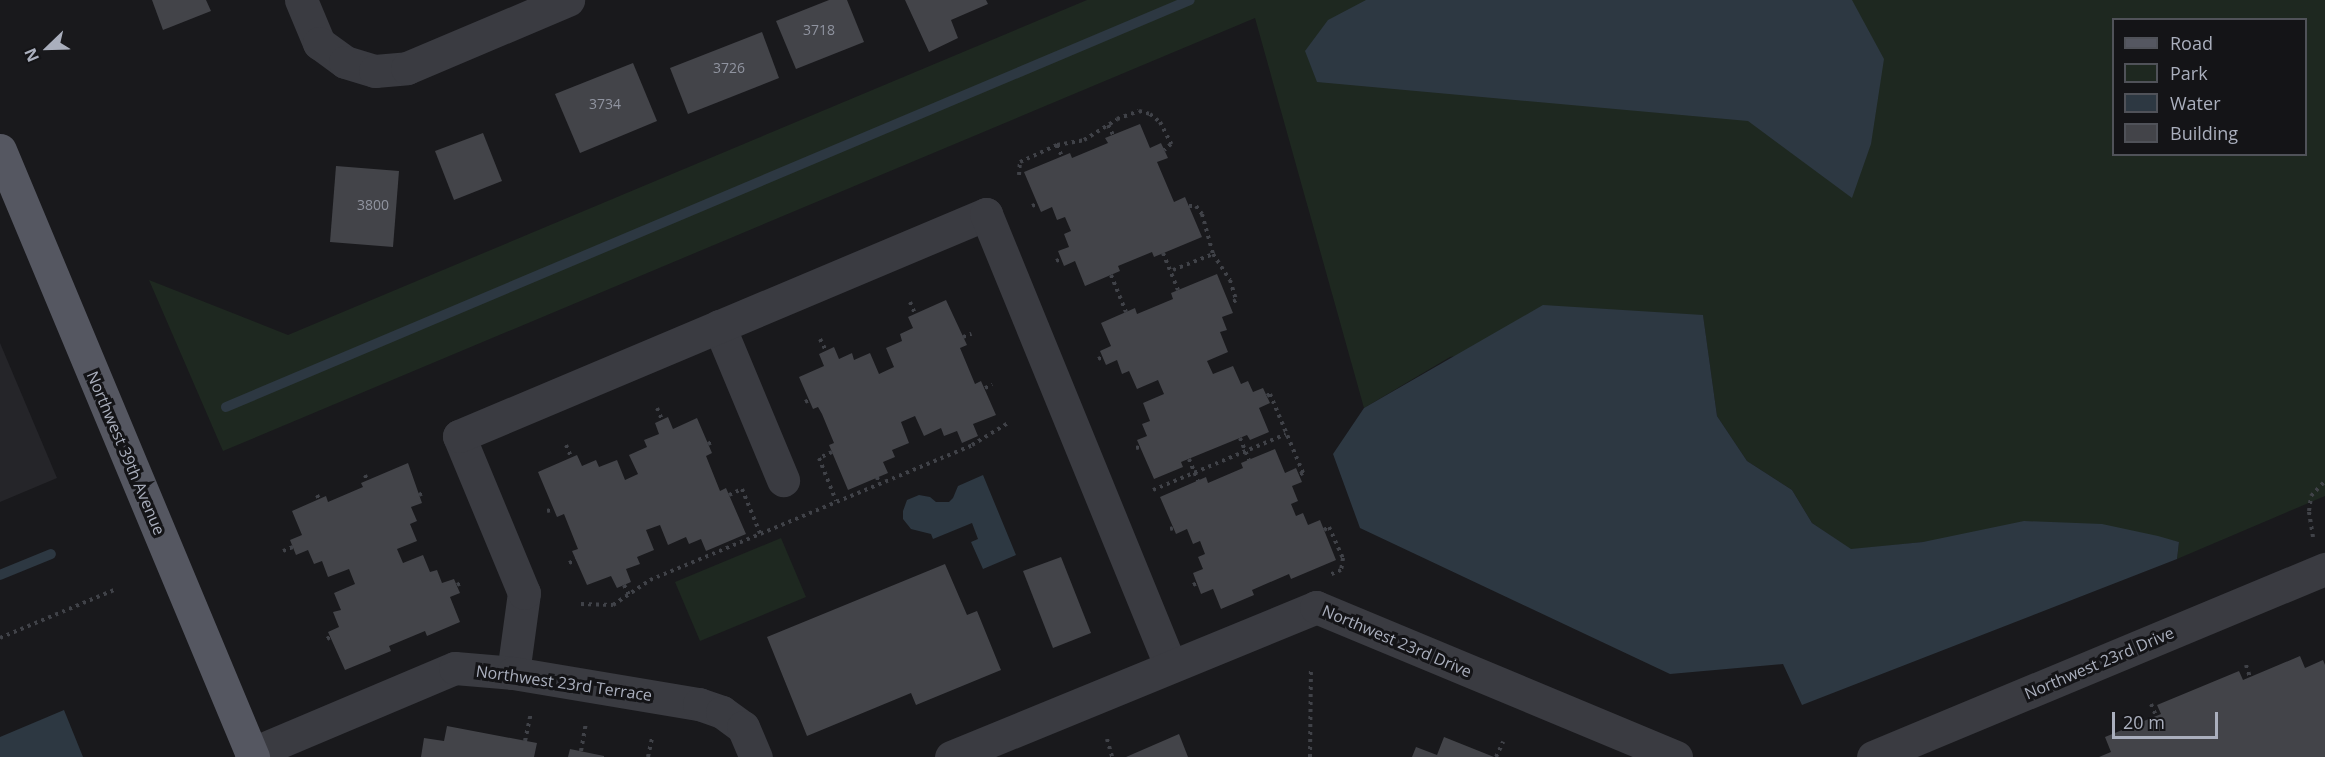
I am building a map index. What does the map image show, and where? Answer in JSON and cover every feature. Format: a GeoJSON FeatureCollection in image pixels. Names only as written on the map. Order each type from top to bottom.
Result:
{"type":"FeatureCollection","features":[{"type":"Feature","properties":{"kind":"main road","name":"Northwest 39th Avenue"},"geometry":{"type":"LineString","coordinates":[[0,150],[252,755]]}},
{"type":"Feature","properties":{"kind":"street"},"geometry":{"type":"LineString","coordinates":[[301,0],[320,43],[345,63],[375,71],[407,68],[568,0]]}},
{"type":"Feature","properties":{"kind":"street"},"geometry":{"type":"LineString","coordinates":[[513,673],[524,593],[459,436],[986,214],[1170,666]]}},
{"type":"Feature","properties":{"kind":"street"},"geometry":{"type":"LineString","coordinates":[[719,326],[783,480]]}},
{"type":"Feature","properties":{"kind":"street","name":"Northwest 23rd Drive"},"geometry":{"type":"LineString","coordinates":[[1874,757],[2322,570]]}},
{"type":"Feature","properties":{"kind":"street","name":"Northwest 23rd Drive"},"geometry":{"type":"LineString","coordinates":[[951,757],[1316,606],[1676,757]]}},
{"type":"Feature","properties":{"kind":"street","name":"Northwest 23rd Terrace"},"geometry":{"type":"LineString","coordinates":[[252,755],[455,668],[513,673],[699,704],[722,712],[743,727],[756,757]]}},
{"type":"Feature","properties":{"kind":"path"},"geometry":{"type":"LineString","coordinates":[[1019,175],[1020,162],[1057,145],[1084,140],[1132,112],[1150,114],[1160,122],[1171,144],[1164,150]]}},
{"type":"Feature","properties":{"kind":"path"},"geometry":{"type":"LineString","coordinates":[[1108,125],[1113,135]]}},
{"type":"Feature","properties":{"kind":"path"},"geometry":{"type":"LineString","coordinates":[[1057,145],[1062,157]]}},
{"type":"Feature","properties":{"kind":"path"},"geometry":{"type":"LineString","coordinates":[[1032,206],[1037,204]]}},
{"type":"Feature","properties":{"kind":"path"},"geometry":{"type":"LineString","coordinates":[[1189,206],[1196,206],[1202,214],[1213,254],[1234,291],[1236,300],[1230,304]]}},
{"type":"Feature","properties":{"kind":"path"},"geometry":{"type":"LineString","coordinates":[[1163,253],[1178,290]]}},
{"type":"Feature","properties":{"kind":"path"},"geometry":{"type":"LineString","coordinates":[[1173,270],[1213,254]]}},
{"type":"Feature","properties":{"kind":"path"},"geometry":{"type":"LineString","coordinates":[[1111,274],[1126,312]]}},
{"type":"Feature","properties":{"kind":"path"},"geometry":{"type":"LineString","coordinates":[[910,302],[915,314]]}},
{"type":"Feature","properties":{"kind":"path"},"geometry":{"type":"LineString","coordinates":[[963,337],[971,334]]}},
{"type":"Feature","properties":{"kind":"path"},"geometry":{"type":"LineString","coordinates":[[820,339],[826,351]]}},
{"type":"Feature","properties":{"kind":"path"},"geometry":{"type":"LineString","coordinates":[[985,388],[992,385]]}},
{"type":"Feature","properties":{"kind":"path"},"geometry":{"type":"LineString","coordinates":[[1267,396],[1270,394],[1303,474],[1299,475]]}},
{"type":"Feature","properties":{"kind":"path"},"geometry":{"type":"LineString","coordinates":[[657,408],[662,420]]}},
{"type":"Feature","properties":{"kind":"path"},"geometry":{"type":"LineString","coordinates":[[581,604],[600,607],[613,605],[650,580],[715,549],[879,484],[1008,423]]}},
{"type":"Feature","properties":{"kind":"path"},"geometry":{"type":"LineString","coordinates":[[1153,490],[1286,434]]}},
{"type":"Feature","properties":{"kind":"path"},"geometry":{"type":"LineString","coordinates":[[1240,438],[1249,459]]}},
{"type":"Feature","properties":{"kind":"path"},"geometry":{"type":"LineString","coordinates":[[708,444],[714,441]]}},
{"type":"Feature","properties":{"kind":"path"},"geometry":{"type":"LineString","coordinates":[[566,446],[571,457]]}},
{"type":"Feature","properties":{"kind":"path"},"geometry":{"type":"LineString","coordinates":[[832,452],[819,458],[836,501]]}},
{"type":"Feature","properties":{"kind":"path"},"geometry":{"type":"LineString","coordinates":[[1189,459],[1198,481]]}},
{"type":"Feature","properties":{"kind":"path"},"geometry":{"type":"LineString","coordinates":[[877,477],[879,484]]}},
{"type":"Feature","properties":{"kind":"path"},"geometry":{"type":"LineString","coordinates":[[2322,570],[2309,511],[2311,496],[2325,481]]}},
{"type":"Feature","properties":{"kind":"path"},"geometry":{"type":"LineString","coordinates":[[729,495],[742,489],[760,533]]}},
{"type":"Feature","properties":{"kind":"path"},"geometry":{"type":"LineString","coordinates":[[419,495],[425,492]]}},
{"type":"Feature","properties":{"kind":"path"},"geometry":{"type":"LineString","coordinates":[[548,511],[554,509]]}},
{"type":"Feature","properties":{"kind":"path"},"geometry":{"type":"LineString","coordinates":[[1322,578],[1341,570],[1343,558],[1329,526],[1324,530]]}},
{"type":"Feature","properties":{"kind":"path"},"geometry":{"type":"LineString","coordinates":[[283,551],[293,547]]}},
{"type":"Feature","properties":{"kind":"path"},"geometry":{"type":"LineString","coordinates":[[569,563],[576,560]]}},
{"type":"Feature","properties":{"kind":"path"},"geometry":{"type":"LineString","coordinates":[[457,585],[463,582]]}},
{"type":"Feature","properties":{"kind":"path"},"geometry":{"type":"LineString","coordinates":[[624,585],[628,595]]}},
{"type":"Feature","properties":{"kind":"path"},"geometry":{"type":"LineString","coordinates":[[0,638],[114,590]]}},
{"type":"Feature","properties":{"kind":"path"},"geometry":{"type":"LineString","coordinates":[[2246,665],[2250,677]]}},
{"type":"Feature","properties":{"kind":"path"},"geometry":{"type":"LineString","coordinates":[[1310,757],[1311,667]]}},
{"type":"Feature","properties":{"kind":"path"},"geometry":{"type":"LineString","coordinates":[[2151,704],[2156,716]]}},
{"type":"Feature","properties":{"kind":"path"},"geometry":{"type":"LineString","coordinates":[[525,741],[531,713]]}},
{"type":"Feature","properties":{"kind":"path"},"geometry":{"type":"LineString","coordinates":[[581,752],[586,723]]}},
{"type":"Feature","properties":{"kind":"path"},"geometry":{"type":"LineString","coordinates":[[648,757],[652,738]]}},
{"type":"Feature","properties":{"kind":"path"},"geometry":{"type":"LineString","coordinates":[[1107,739],[1112,757]]}},
{"type":"Feature","properties":{"kind":"path"},"geometry":{"type":"LineString","coordinates":[[1496,757],[1503,742]]}},
{"type":"Feature","properties":{"kind":"shaded area"},"geometry":{"type":"Polygon","coordinates":[[[0,343],[57,478],[0,502],[0,343]]]}},
{"type":"Feature","properties":{"kind":"green space"},"geometry":{"type":"Polygon","coordinates":[[[1087,0],[2325,0],[2325,496],[2177,559],[2179,542],[2137,532],[1923,542],[1851,550],[1812,523],[1792,490],[1747,461],[1717,416],[1703,316],[1450,357],[1364,408],[1255,18],[223,451],[149,280],[288,335],[1087,0]]]}},
{"type":"Feature","properties":{"kind":"green space"},"geometry":{"type":"Polygon","coordinates":[[[781,538],[806,597],[700,641],[675,582],[781,538]]]}},
{"type":"Feature","properties":{"kind":"water"},"geometry":{"type":"Polygon","coordinates":[[[1366,0],[1852,0],[1884,59],[1871,144],[1852,198],[1748,121],[1317,82],[1305,51],[1328,20],[1366,0]]]}},
{"type":"Feature","properties":{"kind":"water"},"geometry":{"type":"Polygon","coordinates":[[[1543,305],[1703,315],[1717,416],[1747,461],[1792,490],[1812,523],[1851,549],[1923,542],[2024,521],[2102,524],[2158,536],[2179,542],[2177,559],[1802,705],[1783,664],[1670,674],[1360,528],[1333,454],[1364,408],[1543,305]]]}},
{"type":"Feature","properties":{"kind":"water"},"geometry":{"type":"Polygon","coordinates":[[[983,475],[1016,555],[983,569],[971,542],[978,539],[972,523],[933,539],[931,534],[911,529],[903,519],[903,511],[907,500],[919,495],[930,497],[936,502],[949,502],[958,486],[983,475]]]}},
{"type":"Feature","properties":{"kind":"water"},"geometry":{"type":"Polygon","coordinates":[[[64,710],[83,757],[0,757],[0,737],[64,710]]]}},
{"type":"Feature","properties":{"kind":"building"},"geometry":{"type":"Polygon","coordinates":[[[152,0],[206,0],[211,11],[163,30],[152,0]]]}},
{"type":"Feature","properties":{"kind":"building"},"geometry":{"type":"Polygon","coordinates":[[[829,0],[847,0],[864,42],[796,69],[776,21],[829,0]]]}},
{"type":"Feature","properties":{"kind":"building"},"geometry":{"type":"Polygon","coordinates":[[[905,0],[986,0],[988,4],[951,20],[958,38],[929,52],[905,0]]]}},
{"type":"Feature","properties":{"kind":"building"},"geometry":{"type":"Polygon","coordinates":[[[762,32],[779,78],[688,114],[670,68],[762,32]]]}},
{"type":"Feature","properties":{"kind":"building"},"geometry":{"type":"Polygon","coordinates":[[[633,63],[657,121],[580,153],[555,94],[633,63]]]}},
{"type":"Feature","properties":{"kind":"building"},"geometry":{"type":"Polygon","coordinates":[[[1140,124],[1150,148],[1161,143],[1168,158],[1157,162],[1174,202],[1185,197],[1202,237],[1154,257],[1152,252],[1118,266],[1120,271],[1085,286],[1075,261],[1064,266],[1058,251],[1069,247],[1064,234],[1071,231],[1065,217],[1057,220],[1052,207],[1041,212],[1024,172],[1070,153],[1072,158],[1108,143],[1105,138],[1140,124]]]}},
{"type":"Feature","properties":{"kind":"building"},"geometry":{"type":"Polygon","coordinates":[[[483,133],[502,181],[454,200],[435,151],[483,133]]]}},
{"type":"Feature","properties":{"kind":"building"},"geometry":{"type":"Polygon","coordinates":[[[336,166],[399,171],[393,247],[330,242],[336,166]]]}},
{"type":"Feature","properties":{"kind":"building"},"geometry":{"type":"Polygon","coordinates":[[[1217,274],[1233,313],[1222,317],[1227,330],[1220,332],[1228,352],[1207,361],[1213,374],[1233,366],[1241,384],[1248,381],[1253,392],[1263,388],[1270,403],[1259,408],[1269,432],[1250,440],[1247,435],[1181,462],[1183,467],[1154,479],[1137,440],[1147,436],[1142,424],[1150,421],[1143,403],[1164,394],[1158,380],[1137,389],[1129,371],[1122,374],[1117,360],[1106,365],[1100,351],[1111,346],[1101,323],[1135,308],[1137,314],[1173,299],[1171,293],[1217,274]]]}},
{"type":"Feature","properties":{"kind":"building"},"geometry":{"type":"Polygon","coordinates":[[[946,300],[967,345],[960,348],[975,384],[981,381],[996,415],[973,424],[978,436],[962,443],[957,431],[944,436],[941,428],[924,436],[915,416],[901,422],[909,443],[892,450],[895,457],[883,462],[888,473],[848,490],[829,445],[834,443],[822,414],[818,407],[813,409],[799,377],[824,366],[819,354],[834,347],[839,359],[852,353],[854,360],[870,353],[879,374],[894,367],[886,348],[902,341],[900,334],[913,328],[908,317],[946,300]]]}},
{"type":"Feature","properties":{"kind":"building"},"geometry":{"type":"Polygon","coordinates":[[[668,417],[673,429],[697,418],[712,453],[706,456],[720,491],[726,488],[746,534],[706,551],[701,539],[689,544],[686,537],[668,545],[660,525],[646,530],[654,550],[637,557],[640,564],[626,569],[631,582],[617,588],[611,576],[587,585],[572,551],[578,549],[564,514],[557,517],[538,472],[577,455],[582,466],[596,460],[599,467],[617,460],[625,480],[638,474],[629,455],[647,447],[644,440],[659,434],[655,423],[668,417]]]}},
{"type":"Feature","properties":{"kind":"building"},"geometry":{"type":"Polygon","coordinates":[[[1275,449],[1285,473],[1296,468],[1302,482],[1292,486],[1298,501],[1291,504],[1296,516],[1303,513],[1308,525],[1320,520],[1336,560],[1291,579],[1289,574],[1252,590],[1254,595],[1221,609],[1213,589],[1201,594],[1193,573],[1203,569],[1198,557],[1205,554],[1200,541],[1193,544],[1187,529],[1176,534],[1160,497],[1206,477],[1208,483],[1243,468],[1241,463],[1275,449]]]}},
{"type":"Feature","properties":{"kind":"building"},"geometry":{"type":"Polygon","coordinates":[[[408,463],[422,503],[411,507],[417,521],[410,524],[417,541],[397,549],[403,563],[423,555],[430,572],[437,570],[442,583],[454,579],[460,593],[450,597],[460,622],[427,636],[425,631],[389,646],[391,651],[345,670],[328,632],[339,627],[333,612],[341,610],[334,593],[355,584],[349,569],[328,577],[322,561],[314,564],[308,550],[296,555],[290,540],[302,535],[292,511],[326,496],[328,502],[363,487],[361,483],[408,463]]]}},
{"type":"Feature","properties":{"kind":"building"},"geometry":{"type":"Polygon","coordinates":[[[1061,557],[1091,633],[1053,648],[1023,571],[1061,557]]]}},
{"type":"Feature","properties":{"kind":"building"},"geometry":{"type":"Polygon","coordinates":[[[945,564],[967,615],[977,611],[1001,670],[916,705],[911,693],[807,736],[767,637],[945,564]]]}},
{"type":"Feature","properties":{"kind":"building"},"geometry":{"type":"Polygon","coordinates":[[[2300,656],[2305,668],[2323,660],[2325,665],[2325,757],[2099,757],[2111,752],[2105,737],[2161,714],[2157,705],[2239,671],[2243,680],[2300,656]]]}},
{"type":"Feature","properties":{"kind":"building"},"geometry":{"type":"Polygon","coordinates":[[[447,726],[537,743],[534,757],[421,757],[424,738],[444,741],[447,726]]]}},
{"type":"Feature","properties":{"kind":"building"},"geometry":{"type":"Polygon","coordinates":[[[1179,734],[1188,757],[1126,757],[1179,734]]]}},
{"type":"Feature","properties":{"kind":"building"},"geometry":{"type":"Polygon","coordinates":[[[1444,737],[1494,757],[1412,757],[1416,747],[1437,755],[1444,737]]]}},
{"type":"Feature","properties":{"kind":"building"},"geometry":{"type":"Polygon","coordinates":[[[570,749],[604,756],[604,757],[568,757],[570,749]]]}},
{"type":"Feature","properties":{"kind":"waterway"},"geometry":{"type":"LineString","coordinates":[[226,407],[1190,0]]}},
{"type":"Feature","properties":{"kind":"waterway"},"geometry":{"type":"LineString","coordinates":[[0,575],[51,554]]}}]}
